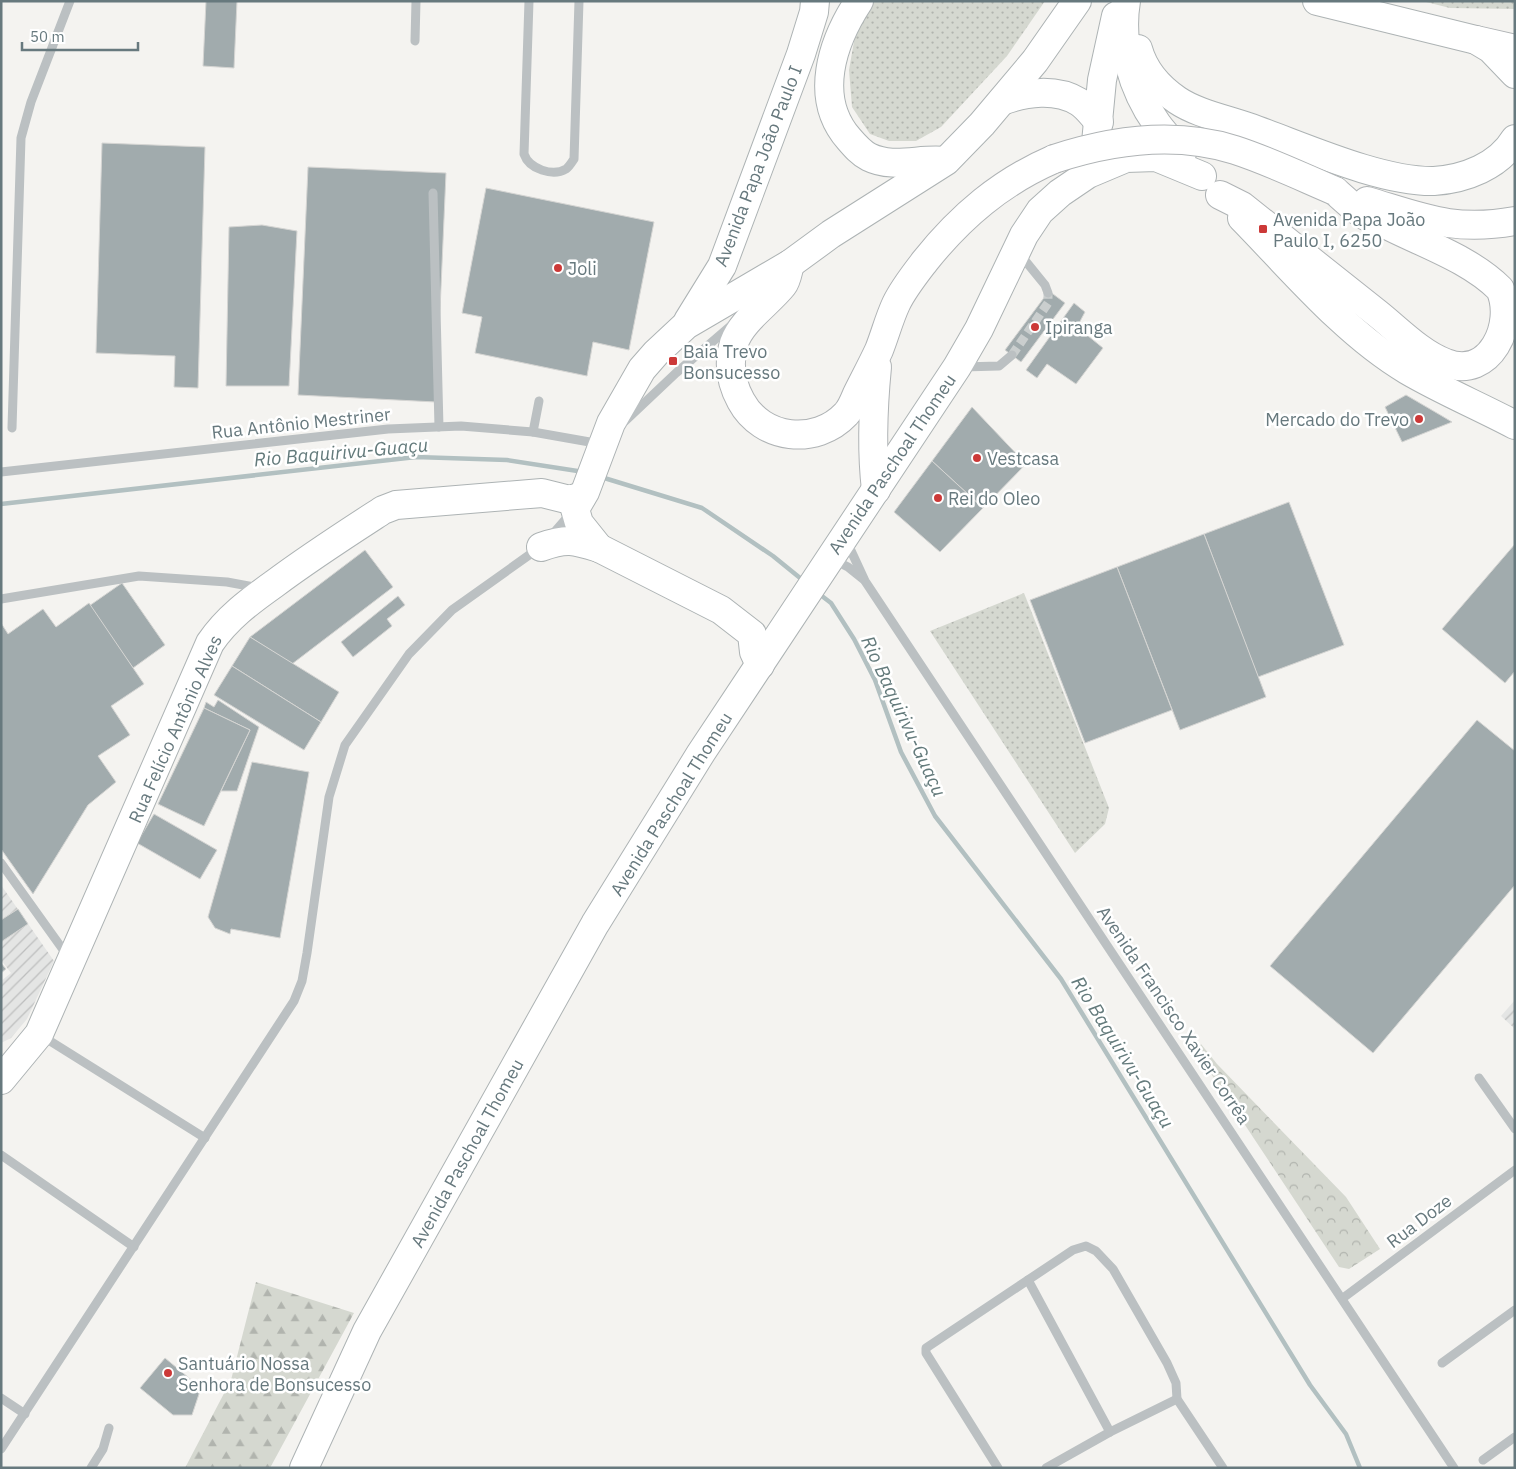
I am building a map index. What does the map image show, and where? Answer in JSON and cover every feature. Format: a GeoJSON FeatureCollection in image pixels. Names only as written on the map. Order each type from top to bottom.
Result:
{"type":"FeatureCollection","features":[{"type":"Feature","properties":{"kind":"main road","name":"Avenida Papa João Paulo I"},"geometry":{"type":"LineString","coordinates":[[686,324],[722,266],[801,54],[814,12],[815,1]]}},
{"type":"Feature","properties":{"kind":"main road"},"geometry":{"type":"LineString","coordinates":[[859,1],[850,15],[832,60],[828,87],[832,110],[840,129],[857,148],[870,157],[885,162],[905,163],[930,159],[946,161]]}},
{"type":"Feature","properties":{"kind":"main road"},"geometry":{"type":"LineString","coordinates":[[599,548],[579,523],[580,499],[611,422],[642,369],[686,324],[790,264],[831,234],[946,161],[1002,101],[1035,61],[1077,1]]}},
{"type":"Feature","properties":{"kind":"main road"},"geometry":{"type":"LineString","coordinates":[[1317,1],[1515,48]]}},
{"type":"Feature","properties":{"kind":"main road"},"geometry":{"type":"LineString","coordinates":[[1088,174],[1095,154],[1102,80],[1123,8]]}},
{"type":"Feature","properties":{"kind":"main road"},"geometry":{"type":"LineString","coordinates":[[1123,8],[1135,37],[1142,64],[1151,76],[1178,101],[1374,172],[1434,180],[1452,177],[1480,170],[1494,163],[1506,152],[1515,138]]}},
{"type":"Feature","properties":{"kind":"main road"},"geometry":{"type":"LineString","coordinates":[[1123,8],[1133,77],[1156,123],[1211,185],[1338,316],[1368,342],[1406,369],[1515,425]]}},
{"type":"Feature","properties":{"kind":"main road"},"geometry":{"type":"LineString","coordinates":[[1476,40],[1491,49],[1515,74]]}},
{"type":"Feature","properties":{"kind":"main road"},"geometry":{"type":"LineString","coordinates":[[1002,101],[1018,95],[1035,93],[1067,96],[1081,103],[1099,122]]}},
{"type":"Feature","properties":{"kind":"main road"},"geometry":{"type":"LineString","coordinates":[[790,264],[784,284],[747,322],[735,341],[731,360],[733,386],[746,410],[763,426],[780,433],[803,436],[829,428],[847,413],[879,350],[896,304],[912,278],[953,228],[1002,186],[1031,169],[1054,160],[1109,144],[1161,139],[1204,144],[1234,150],[1335,190],[1442,224],[1472,226],[1515,221]]}},
{"type":"Feature","properties":{"kind":"main road"},"geometry":{"type":"LineString","coordinates":[[1088,174],[1126,158],[1146,156],[1167,160],[1211,185],[1242,206],[1405,336],[1446,364],[1466,366],[1482,362],[1496,355],[1508,342],[1513,326],[1513,309],[1501,290],[1484,275],[1361,213],[1335,190]]}},
{"type":"Feature","properties":{"kind":"main road","name":"Avenida Paschoal Thomeu"},"geometry":{"type":"LineString","coordinates":[[304,1468],[367,1331],[596,924],[701,753],[957,367],[979,329],[1016,250],[1040,211],[1060,193],[1088,174]]}},
{"type":"Feature","properties":{"kind":"main road"},"geometry":{"type":"LineString","coordinates":[[876,490],[872,456],[872,417],[879,350]]}},
{"type":"Feature","properties":{"kind":"main road","name":"Rua Felício Antônio Alves"},"geometry":{"type":"LineString","coordinates":[[1,1080],[39,1034],[210,643],[233,614],[310,557],[383,510],[396,504],[542,493],[570,500],[580,499]]}},
{"type":"Feature","properties":{"kind":"main road"},"geometry":{"type":"LineString","coordinates":[[541,547],[561,540],[576,541],[599,548],[721,610],[752,634],[754,652],[760,665]]}},
{"type":"Feature","properties":{"kind":"main road"},"geometry":{"type":"LineString","coordinates":[[721,610],[733,611],[761,624],[795,613]]}},
{"type":"Feature","properties":{"kind":"street"},"geometry":{"type":"LineString","coordinates":[[12,428],[21,138],[31,102],[70,1]]}},
{"type":"Feature","properties":{"kind":"street"},"geometry":{"type":"LineString","coordinates":[[415,41],[416,1]]}},
{"type":"Feature","properties":{"kind":"street"},"geometry":{"type":"LineString","coordinates":[[529,1],[524,154],[527,163],[535,168],[554,172],[566,169],[574,159],[579,1]]}},
{"type":"Feature","properties":{"kind":"street"},"geometry":{"type":"LineString","coordinates":[[433,193],[439,427]]}},
{"type":"Feature","properties":{"kind":"street"},"geometry":{"type":"LineString","coordinates":[[1016,250],[1045,285],[1048,293]]}},
{"type":"Feature","properties":{"kind":"street"},"geometry":{"type":"LineString","coordinates":[[602,448],[740,318],[790,264]]}},
{"type":"Feature","properties":{"kind":"street"},"geometry":{"type":"LineString","coordinates":[[957,367],[999,366],[1012,355]]}},
{"type":"Feature","properties":{"kind":"street"},"geometry":{"type":"LineString","coordinates":[[533,432],[538,401]]}},
{"type":"Feature","properties":{"kind":"street","name":"Rua Antônio Mestriner"},"geometry":{"type":"LineString","coordinates":[[1,472],[388,429],[461,426],[533,432],[602,448]]}},
{"type":"Feature","properties":{"kind":"street"},"geometry":{"type":"LineString","coordinates":[[1,1449],[26,1414],[284,1018],[302,981],[329,797],[345,745],[409,654],[452,610],[541,547],[580,499]]}},
{"type":"Feature","properties":{"kind":"street","name":"Avenida Francisco Xavier Corrêa"},"geometry":{"type":"LineString","coordinates":[[844,536],[865,581],[1343,1298],[1454,1468]]}},
{"type":"Feature","properties":{"kind":"street","name":"Avenida Francisco Xavier Corrêa"},"geometry":{"type":"LineString","coordinates":[[825,566],[848,567],[865,581]]}},
{"type":"Feature","properties":{"kind":"street"},"geometry":{"type":"LineString","coordinates":[[1,599],[139,576],[227,582],[266,589]]}},
{"type":"Feature","properties":{"kind":"street"},"geometry":{"type":"LineString","coordinates":[[1,863],[72,962]]}},
{"type":"Feature","properties":{"kind":"street"},"geometry":{"type":"LineString","coordinates":[[39,1034],[205,1138]]}},
{"type":"Feature","properties":{"kind":"street"},"geometry":{"type":"LineString","coordinates":[[1479,1078],[1515,1129]]}},
{"type":"Feature","properties":{"kind":"street"},"geometry":{"type":"LineString","coordinates":[[1,1155],[134,1248]]}},
{"type":"Feature","properties":{"kind":"street","name":"Rua Doze"},"geometry":{"type":"LineString","coordinates":[[1343,1298],[1515,1170]]}},
{"type":"Feature","properties":{"kind":"street"},"geometry":{"type":"LineString","coordinates":[[998,1468],[926,1353],[926,1348],[1078,1247],[1086,1246],[1096,1252],[1113,1269],[1156,1340],[1176,1383],[1177,1399],[1223,1468]]}},
{"type":"Feature","properties":{"kind":"street"},"geometry":{"type":"LineString","coordinates":[[1028,1280],[1110,1432]]}},
{"type":"Feature","properties":{"kind":"street"},"geometry":{"type":"LineString","coordinates":[[1442,1363],[1515,1310]]}},
{"type":"Feature","properties":{"kind":"street"},"geometry":{"type":"LineString","coordinates":[[1,1398],[26,1414]]}},
{"type":"Feature","properties":{"kind":"street"},"geometry":{"type":"LineString","coordinates":[[1046,1468],[1110,1432],[1177,1399]]}},
{"type":"Feature","properties":{"kind":"street"},"geometry":{"type":"LineString","coordinates":[[91,1468],[103,1449],[108,1428]]}},
{"type":"Feature","properties":{"kind":"street"},"geometry":{"type":"LineString","coordinates":[[1483,1460],[1515,1437]]}},
{"type":"Feature","properties":{"kind":"shaded area"},"geometry":{"type":"Polygon","coordinates":[[[1,885],[54,961],[27,1019],[11,1038],[1,1043],[1,981],[11,973],[1,960],[1,885]]]}},
{"type":"Feature","properties":{"kind":"shaded area"},"geometry":{"type":"Polygon","coordinates":[[[1515,1000],[1515,1029],[1501,1016],[1515,1000]]]}},
{"type":"Feature","properties":{"kind":"green space"},"geometry":{"type":"Polygon","coordinates":[[[873,1],[1045,1],[1007,56],[941,127],[916,141],[889,141],[870,134],[852,107],[849,70],[856,30],[873,1]]]}},
{"type":"Feature","properties":{"kind":"green space"},"geometry":{"type":"Polygon","coordinates":[[[1422,1],[1515,1],[1515,9],[1450,8],[1422,1]]]}},
{"type":"Feature","properties":{"kind":"green space"},"geometry":{"type":"Polygon","coordinates":[[[1024,593],[1109,808],[1105,824],[1075,853],[930,631],[1024,593]]]}},
{"type":"Feature","properties":{"kind":"green space"},"geometry":{"type":"Polygon","coordinates":[[[1201,1044],[1217,1064],[1346,1197],[1380,1249],[1349,1269],[1339,1267],[1198,1054],[1201,1044]]]}},
{"type":"Feature","properties":{"kind":"green space"},"geometry":{"type":"Polygon","coordinates":[[[256,1282],[354,1313],[270,1468],[185,1468],[231,1380],[256,1282]]]}},
{"type":"Feature","properties":{"kind":"building"},"geometry":{"type":"Polygon","coordinates":[[[206,1],[237,1],[234,68],[203,66],[206,1]]]}},
{"type":"Feature","properties":{"kind":"building"},"geometry":{"type":"Polygon","coordinates":[[[102,143],[205,147],[198,388],[174,387],[175,356],[96,353],[102,143]]]}},
{"type":"Feature","properties":{"kind":"building"},"geometry":{"type":"Polygon","coordinates":[[[308,167],[446,173],[436,402],[298,395],[308,167]]]}},
{"type":"Feature","properties":{"kind":"building","name":"Joli"},"geometry":{"type":"Polygon","coordinates":[[[486,188],[654,222],[629,350],[593,342],[587,376],[475,353],[482,317],[462,313],[486,188]]]}},
{"type":"Feature","properties":{"kind":"building"},"geometry":{"type":"Polygon","coordinates":[[[262,225],[297,231],[289,386],[226,386],[229,227],[262,225]]]}},
{"type":"Feature","properties":{"kind":"building","name":"Ipiranga"},"geometry":{"type":"Polygon","coordinates":[[[1049,291],[1065,303],[1021,362],[1005,350],[1049,291]]]}},
{"type":"Feature","properties":{"kind":"building"},"geometry":{"type":"Polygon","coordinates":[[[1074,303],[1085,312],[1077,327],[1103,348],[1076,384],[1047,364],[1037,378],[1026,370],[1074,303]]]}},
{"type":"Feature","properties":{"kind":"building","name":"Mercado do Trevo"},"geometry":{"type":"Polygon","coordinates":[[[1406,395],[1452,422],[1402,442],[1385,407],[1406,395]]]}},
{"type":"Feature","properties":{"kind":"building","name":"Vestcasa"},"geometry":{"type":"Polygon","coordinates":[[[972,407],[1026,464],[983,508],[932,461],[972,407]]]}},
{"type":"Feature","properties":{"kind":"building","name":"Rei do Oleo"},"geometry":{"type":"Polygon","coordinates":[[[932,461],[983,508],[940,552],[894,512],[932,461]]]}},
{"type":"Feature","properties":{"kind":"building"},"geometry":{"type":"Polygon","coordinates":[[[1289,502],[1344,645],[1258,677],[1204,534],[1289,502]]]}},
{"type":"Feature","properties":{"kind":"building"},"geometry":{"type":"Polygon","coordinates":[[[1204,534],[1266,697],[1180,730],[1117,567],[1204,534]]]}},
{"type":"Feature","properties":{"kind":"building"},"geometry":{"type":"Polygon","coordinates":[[[1515,544],[1515,671],[1505,683],[1442,629],[1515,544]]]}},
{"type":"Feature","properties":{"kind":"building"},"geometry":{"type":"Polygon","coordinates":[[[365,550],[393,587],[292,664],[250,637],[365,550]]]}},
{"type":"Feature","properties":{"kind":"building"},"geometry":{"type":"Polygon","coordinates":[[[1117,567],[1172,710],[1085,743],[1030,600],[1117,567]]]}},
{"type":"Feature","properties":{"kind":"building"},"geometry":{"type":"Polygon","coordinates":[[[122,583],[165,645],[133,668],[89,606],[122,583]]]}},
{"type":"Feature","properties":{"kind":"building"},"geometry":{"type":"Polygon","coordinates":[[[398,596],[405,605],[387,619],[392,626],[353,657],[341,642],[398,596]]]}},
{"type":"Feature","properties":{"kind":"building"},"geometry":{"type":"Polygon","coordinates":[[[89,603],[144,684],[111,706],[130,735],[98,756],[116,782],[88,805],[33,894],[1,849],[1,623],[8,634],[43,609],[56,627],[89,603]]]}},
{"type":"Feature","properties":{"kind":"building"},"geometry":{"type":"Polygon","coordinates":[[[250,637],[339,692],[321,722],[232,666],[250,637]]]}},
{"type":"Feature","properties":{"kind":"building"},"geometry":{"type":"Polygon","coordinates":[[[232,666],[321,722],[304,750],[214,695],[232,666]]]}},
{"type":"Feature","properties":{"kind":"building"},"geometry":{"type":"Polygon","coordinates":[[[218,700],[259,727],[237,791],[221,791],[250,730],[204,708],[206,702],[214,707],[218,700]]]}},
{"type":"Feature","properties":{"kind":"building"},"geometry":{"type":"Polygon","coordinates":[[[204,708],[250,730],[204,826],[158,804],[204,708]]]}},
{"type":"Feature","properties":{"kind":"building"},"geometry":{"type":"Polygon","coordinates":[[[1477,720],[1515,751],[1515,885],[1373,1053],[1270,966],[1477,720]]]}},
{"type":"Feature","properties":{"kind":"building"},"geometry":{"type":"Polygon","coordinates":[[[252,762],[309,772],[280,938],[231,929],[230,934],[215,928],[208,917],[252,762]]]}},
{"type":"Feature","properties":{"kind":"building"},"geometry":{"type":"Polygon","coordinates":[[[154,814],[217,850],[200,879],[137,843],[154,814]]]}},
{"type":"Feature","properties":{"kind":"building"},"geometry":{"type":"Polygon","coordinates":[[[18,909],[28,924],[1,942],[1,920],[18,909]]]}},
{"type":"Feature","properties":{"kind":"building"},"geometry":{"type":"Polygon","coordinates":[[[1,963],[6,969],[1,973],[1,963]]]}},
{"type":"Feature","properties":{"kind":"building","name":"Santuário Nossa Senhora de Bonsucesso"},"geometry":{"type":"Polygon","coordinates":[[[165,1358],[201,1388],[192,1415],[173,1415],[140,1388],[165,1358]]]}},
{"type":"Feature","properties":{"kind":"waterway","name":"Rio Baquirivu-Guaçu"},"geometry":{"type":"LineString","coordinates":[[1,504],[416,457],[507,460],[584,472]]}},
{"type":"Feature","properties":{"kind":"waterway","name":"Rio Baquirivu-Guaçu"},"geometry":{"type":"LineString","coordinates":[[601,477],[702,508],[773,556],[805,582]]}},
{"type":"Feature","properties":{"kind":"waterway","name":"Rio Baquirivu-Guaçu"},"geometry":{"type":"LineString","coordinates":[[818,593],[831,603],[854,639],[875,680],[901,752],[935,816],[1061,979],[1310,1385],[1346,1434],[1360,1468]]}},
{"type":"Feature","properties":{"kind":"tunnel"},"geometry":{"type":"LineString","coordinates":[[1012,355],[1048,303],[1048,293]]}},
{"type":"Feature","properties":{"kind":"place","name":"Avenida Papa João Paulo I, 6250"},"geometry":{"type":"Point","coordinates":[1263,229]}},
{"type":"Feature","properties":{"kind":"place","name":"Joli"},"geometry":{"type":"Point","coordinates":[558,268]}},
{"type":"Feature","properties":{"kind":"place","name":"Ipiranga"},"geometry":{"type":"Point","coordinates":[1035,327]}},
{"type":"Feature","properties":{"kind":"place","name":"Baia Trevo Bonsucesso"},"geometry":{"type":"Point","coordinates":[673,361]}},
{"type":"Feature","properties":{"kind":"place","name":"Mercado do Trevo"},"geometry":{"type":"Point","coordinates":[1419,419]}},
{"type":"Feature","properties":{"kind":"place","name":"Vestcasa"},"geometry":{"type":"Point","coordinates":[977,458]}},
{"type":"Feature","properties":{"kind":"place","name":"Rei do Oleo"},"geometry":{"type":"Point","coordinates":[938,498]}},
{"type":"Feature","properties":{"kind":"place","name":"Santuário Nossa Senhora de Bonsucesso"},"geometry":{"type":"Point","coordinates":[168,1373]}}]}
